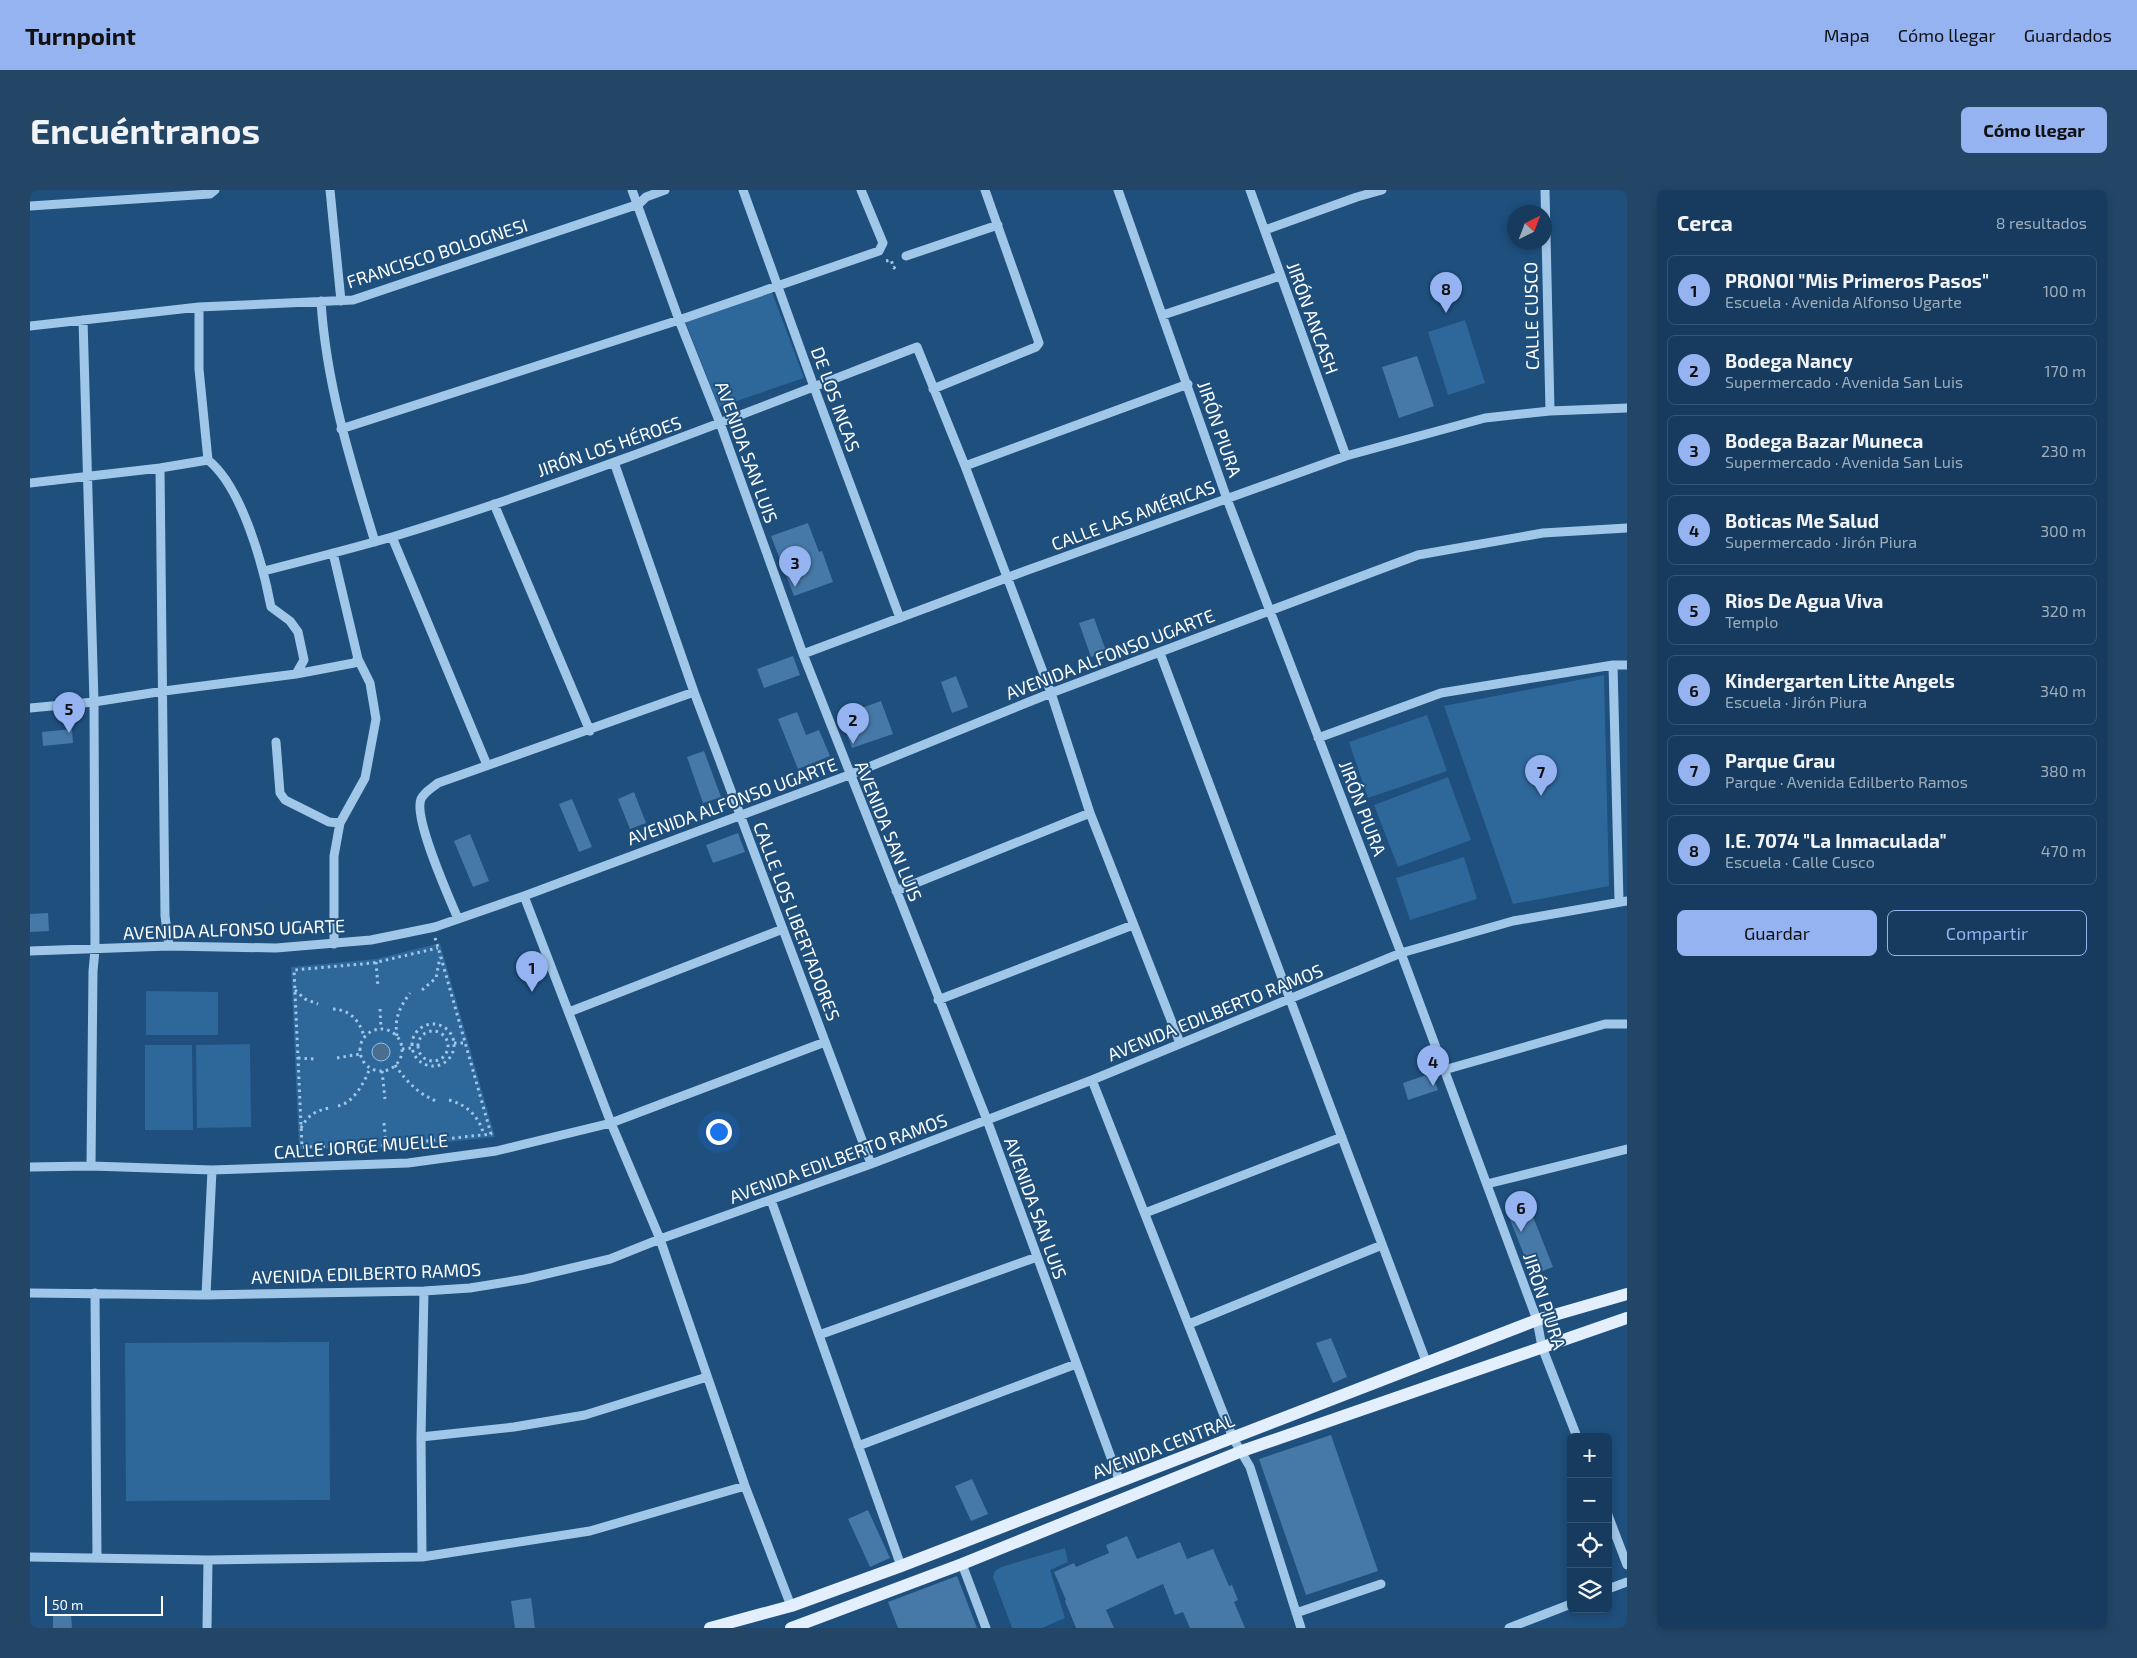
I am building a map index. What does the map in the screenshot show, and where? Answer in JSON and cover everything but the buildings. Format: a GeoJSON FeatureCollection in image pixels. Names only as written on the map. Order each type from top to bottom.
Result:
{"type":"FeatureCollection","features":[{"type":"Feature","properties":{"kind":"main road","name":"AVENIDA CENTRAL"},"geometry":{"type":"LineString","coordinates":[[710,1628],[792,1606],[1120,1482],[1537,1320],[1627,1294]]}},
{"type":"Feature","properties":{"kind":"main road","name":"AVENIDA CENTRAL"},"geometry":{"type":"LineString","coordinates":[[794,1628],[962,1564],[1242,1451],[1627,1318]]}},
{"type":"Feature","properties":{"kind":"street"},"geometry":{"type":"LineString","coordinates":[[330,190],[341,301]]}},
{"type":"Feature","properties":{"kind":"street","name":"AVENIDA SAN LUIS"},"geometry":{"type":"LineString","coordinates":[[632,190],[679,320],[720,424],[803,654],[986,1120],[1120,1482]]}},
{"type":"Feature","properties":{"kind":"street","name":"FRANCISCO BOLOGNESI"},"geometry":{"type":"LineString","coordinates":[[30,326],[198,307],[353,300],[638,204],[646,197],[665,190]]}},
{"type":"Feature","properties":{"kind":"street","name":"DE LOS INCAS"},"geometry":{"type":"LineString","coordinates":[[744,190],[814,387],[900,618]]}},
{"type":"Feature","properties":{"kind":"street"},"geometry":{"type":"LineString","coordinates":[[341,429],[679,320],[879,251],[883,243],[861,190]]}},
{"type":"Feature","properties":{"kind":"street"},"geometry":{"type":"LineString","coordinates":[[985,190],[1039,338],[1039,343],[1036,347],[933,389],[965,466],[1051,693],[1090,813],[1180,1043]]}},
{"type":"Feature","properties":{"kind":"street","name":"JIRÓN PIURA"},"geometry":{"type":"LineString","coordinates":[[1118,190],[1164,315],[1227,499],[1401,953],[1537,1320],[1542,1347],[1575,1433]]}},
{"type":"Feature","properties":{"kind":"street","name":"JIRÓN ANCASH"},"geometry":{"type":"LineString","coordinates":[[1250,190],[1346,456]]}},
{"type":"Feature","properties":{"kind":"street"},"geometry":{"type":"LineString","coordinates":[[1265,230],[1356,193],[1382,190]]}},
{"type":"Feature","properties":{"kind":"street","name":"CALLE CUSCO"},"geometry":{"type":"LineString","coordinates":[[1545,190],[1550,411]]}},
{"type":"Feature","properties":{"kind":"street"},"geometry":{"type":"LineString","coordinates":[[30,206],[212,191]]}},
{"type":"Feature","properties":{"kind":"street"},"geometry":{"type":"LineString","coordinates":[[906,256],[998,225]]}},
{"type":"Feature","properties":{"kind":"street"},"geometry":{"type":"LineString","coordinates":[[1164,315],[1280,276]]}},
{"type":"Feature","properties":{"kind":"street"},"geometry":{"type":"LineString","coordinates":[[321,301],[323,332],[341,429],[375,542]]}},
{"type":"Feature","properties":{"kind":"street"},"geometry":{"type":"LineString","coordinates":[[198,307],[200,369],[208,460],[220,471],[228,484],[264,571],[271,607],[290,621],[298,632],[304,660],[296,674]]}},
{"type":"Feature","properties":{"kind":"street"},"geometry":{"type":"LineString","coordinates":[[84,320],[94,702],[95,950],[93,972],[91,1166]]}},
{"type":"Feature","properties":{"kind":"street","name":"JIRÓN LOS HÉROES"},"geometry":{"type":"LineString","coordinates":[[264,571],[375,542],[494,504],[720,424],[917,347],[933,389]]}},
{"type":"Feature","properties":{"kind":"street"},"geometry":{"type":"LineString","coordinates":[[965,466],[1188,384]]}},
{"type":"Feature","properties":{"kind":"street","name":"CALLE LAS AMÉRICAS"},"geometry":{"type":"LineString","coordinates":[[803,654],[1007,578],[1346,456],[1485,418],[1550,411],[1627,408]]}},
{"type":"Feature","properties":{"kind":"street"},"geometry":{"type":"LineString","coordinates":[[30,483],[160,468],[208,460]]}},
{"type":"Feature","properties":{"kind":"street","name":"CALLE LOS LIBERTADORES"},"geometry":{"type":"LineString","coordinates":[[614,462],[694,692],[871,1164]]}},
{"type":"Feature","properties":{"kind":"street"},"geometry":{"type":"LineString","coordinates":[[160,468],[164,691],[165,916],[169,946]]}},
{"type":"Feature","properties":{"kind":"street"},"geometry":{"type":"LineString","coordinates":[[494,504],[590,731]]}},
{"type":"Feature","properties":{"kind":"street","name":"AVENIDA ALFONSO UGARTE"},"geometry":{"type":"LineString","coordinates":[[30,950],[95,950],[169,946],[276,948],[371,940],[435,927],[524,896],[849,775],[1051,693],[1418,555],[1543,533],[1627,528]]}},
{"type":"Feature","properties":{"kind":"street"},"geometry":{"type":"LineString","coordinates":[[392,537],[487,766]]}},
{"type":"Feature","properties":{"kind":"street"},"geometry":{"type":"LineString","coordinates":[[333,553],[358,658],[370,683],[376,720],[364,778],[340,823],[334,856],[334,944]]}},
{"type":"Feature","properties":{"kind":"street"},"geometry":{"type":"LineString","coordinates":[[1160,653],[1427,1364]]}},
{"type":"Feature","properties":{"kind":"street"},"geometry":{"type":"LineString","coordinates":[[30,708],[94,702],[349,666],[358,658]]}},
{"type":"Feature","properties":{"kind":"street"},"geometry":{"type":"LineString","coordinates":[[1614,665],[1623,902]]}},
{"type":"Feature","properties":{"kind":"street"},"geometry":{"type":"LineString","coordinates":[[1318,738],[1441,693],[1614,665],[1627,665]]}},
{"type":"Feature","properties":{"kind":"street"},"geometry":{"type":"LineString","coordinates":[[458,919],[420,818],[421,800],[426,792],[438,783],[590,731],[694,692]]}},
{"type":"Feature","properties":{"kind":"street"},"geometry":{"type":"LineString","coordinates":[[276,742],[280,793],[285,800],[329,822],[340,823]]}},
{"type":"Feature","properties":{"kind":"street"},"geometry":{"type":"LineString","coordinates":[[896,890],[1090,813]]}},
{"type":"Feature","properties":{"kind":"street"},"geometry":{"type":"LineString","coordinates":[[524,896],[611,1123],[660,1239],[745,1486],[792,1606]]}},
{"type":"Feature","properties":{"kind":"street","name":"AVENIDA EDILBERTO RAMOS"},"geometry":{"type":"LineString","coordinates":[[30,1292],[206,1295],[424,1291],[470,1288],[525,1279],[610,1260],[660,1239],[871,1164],[1092,1080],[1401,953],[1514,921],[1623,902]]}},
{"type":"Feature","properties":{"kind":"street"},"geometry":{"type":"LineString","coordinates":[[938,1000],[1133,925]]}},
{"type":"Feature","properties":{"kind":"street"},"geometry":{"type":"LineString","coordinates":[[569,1012],[783,929]]}},
{"type":"Feature","properties":{"kind":"street"},"geometry":{"type":"LineString","coordinates":[[1444,1070],[1605,1024],[1627,1024]]}},
{"type":"Feature","properties":{"kind":"street","name":"CALLE JORGE MUELLE"},"geometry":{"type":"LineString","coordinates":[[30,1167],[91,1166],[212,1170],[408,1163],[496,1151],[611,1123],[825,1042]]}},
{"type":"Feature","properties":{"kind":"street"},"geometry":{"type":"LineString","coordinates":[[1092,1080],[1234,1438],[1250,1467],[1301,1628]]}},
{"type":"Feature","properties":{"kind":"street"},"geometry":{"type":"LineString","coordinates":[[1145,1213],[1342,1137]]}},
{"type":"Feature","properties":{"kind":"street"},"geometry":{"type":"LineString","coordinates":[[1487,1184],[1627,1149]]}},
{"type":"Feature","properties":{"kind":"street"},"geometry":{"type":"LineString","coordinates":[[206,1295],[212,1170]]}},
{"type":"Feature","properties":{"kind":"street"},"geometry":{"type":"LineString","coordinates":[[771,1200],[901,1566]]}},
{"type":"Feature","properties":{"kind":"street"},"geometry":{"type":"LineString","coordinates":[[1189,1324],[1382,1245]]}},
{"type":"Feature","properties":{"kind":"street"},"geometry":{"type":"LineString","coordinates":[[819,1335],[1037,1257]]}},
{"type":"Feature","properties":{"kind":"street"},"geometry":{"type":"LineString","coordinates":[[422,1557],[421,1437],[424,1291]]}},
{"type":"Feature","properties":{"kind":"street"},"geometry":{"type":"LineString","coordinates":[[95,1293],[97,1558]]}},
{"type":"Feature","properties":{"kind":"street"},"geometry":{"type":"LineString","coordinates":[[858,1446],[1076,1364]]}},
{"type":"Feature","properties":{"kind":"street"},"geometry":{"type":"LineString","coordinates":[[421,1437],[514,1428],[584,1415],[707,1377]]}},
{"type":"Feature","properties":{"kind":"street"},"geometry":{"type":"LineString","coordinates":[[30,1557],[208,1560],[422,1557],[590,1531],[745,1486]]}},
{"type":"Feature","properties":{"kind":"street"},"geometry":{"type":"LineString","coordinates":[[1612,1523],[1624,1547],[1627,1565]]}},
{"type":"Feature","properties":{"kind":"street"},"geometry":{"type":"LineString","coordinates":[[207,1628],[208,1560]]}},
{"type":"Feature","properties":{"kind":"street"},"geometry":{"type":"LineString","coordinates":[[962,1564],[986,1628]]}},
{"type":"Feature","properties":{"kind":"street"},"geometry":{"type":"LineString","coordinates":[[1612,1588],[1627,1582]]}},
{"type":"Feature","properties":{"kind":"street"},"geometry":{"type":"LineString","coordinates":[[1296,1613],[1381,1584]]}},
{"type":"Feature","properties":{"kind":"street"},"geometry":{"type":"LineString","coordinates":[[1509,1628],[1567,1606]]}},
{"type":"Feature","properties":{"kind":"path"},"geometry":{"type":"LineString","coordinates":[[871,254],[874,264],[891,260],[894,268],[898,266],[896,258],[906,256]]}},
{"type":"Feature","properties":{"kind":"path"},"geometry":{"type":"LineString","coordinates":[[438,948],[491,1134],[386,1145],[302,1147],[294,970],[376,962],[438,948]]}},
{"type":"Feature","properties":{"kind":"path"},"geometry":{"type":"LineString","coordinates":[[422,990],[436,978],[440,954]]}},
{"type":"Feature","properties":{"kind":"path"},"geometry":{"type":"LineString","coordinates":[[376,962],[378,987]]}},
{"type":"Feature","properties":{"kind":"path"},"geometry":{"type":"LineString","coordinates":[[295,990],[305,1000],[318,1004]]}},
{"type":"Feature","properties":{"kind":"path"},"geometry":{"type":"LineString","coordinates":[[397,1037],[387,1030],[373,1030],[364,1037],[360,1047],[363,1061],[370,1068],[382,1070],[395,1065],[400,1058],[402,1049],[397,1037],[396,1022],[403,1001],[410,993]]}},
{"type":"Feature","properties":{"kind":"path"},"geometry":{"type":"LineString","coordinates":[[332,1009],[342,1009],[351,1015],[359,1025],[364,1037]]}},
{"type":"Feature","properties":{"kind":"path"},"geometry":{"type":"LineString","coordinates":[[380,1009],[381,1029]]}},
{"type":"Feature","properties":{"kind":"path"},"geometry":{"type":"LineString","coordinates":[[430,1024],[443,1027],[448,1031],[454,1043],[450,1057],[439,1066],[425,1065],[418,1061],[412,1048],[414,1035],[418,1030],[430,1024]]}},
{"type":"Feature","properties":{"kind":"path"},"geometry":{"type":"LineString","coordinates":[[436,1031],[444,1036],[448,1045],[445,1055],[437,1061],[432,1061],[423,1058],[418,1049],[418,1044],[419,1039],[426,1032],[436,1031]]}},
{"type":"Feature","properties":{"kind":"path"},"geometry":{"type":"LineString","coordinates":[[454,1043],[465,1043]]}},
{"type":"Feature","properties":{"kind":"path"},"geometry":{"type":"LineString","coordinates":[[402,1049],[412,1048]]}},
{"type":"Feature","properties":{"kind":"path"},"geometry":{"type":"LineString","coordinates":[[337,1058],[360,1054]]}},
{"type":"Feature","properties":{"kind":"path"},"geometry":{"type":"LineString","coordinates":[[298,1058],[315,1059]]}},
{"type":"Feature","properties":{"kind":"path"},"geometry":{"type":"LineString","coordinates":[[395,1065],[412,1086],[439,1102]]}},
{"type":"Feature","properties":{"kind":"path"},"geometry":{"type":"LineString","coordinates":[[338,1106],[345,1104],[359,1089],[370,1068]]}},
{"type":"Feature","properties":{"kind":"path"},"geometry":{"type":"LineString","coordinates":[[382,1070],[385,1099]]}},
{"type":"Feature","properties":{"kind":"path"},"geometry":{"type":"LineString","coordinates":[[449,1100],[457,1102],[470,1111],[477,1119],[484,1135]]}},
{"type":"Feature","properties":{"kind":"path"},"geometry":{"type":"LineString","coordinates":[[301,1128],[313,1114],[330,1108]]}},
{"type":"Feature","properties":{"kind":"path"},"geometry":{"type":"LineString","coordinates":[[384,1123],[386,1145]]}},
{"type":"Feature","properties":{"kind":"shaded area"},"geometry":{"type":"Polygon","coordinates":[[[770,287],[804,378],[719,407],[685,321],[770,287]]]}},
{"type":"Feature","properties":{"kind":"shaded area"},"geometry":{"type":"Polygon","coordinates":[[[1465,320],[1485,383],[1448,395],[1428,332],[1465,320]]]}},
{"type":"Feature","properties":{"kind":"shaded area"},"geometry":{"type":"Polygon","coordinates":[[[1604,675],[1609,886],[1513,904],[1444,706],[1604,675]]]}},
{"type":"Feature","properties":{"kind":"shaded area"},"geometry":{"type":"Polygon","coordinates":[[[1427,715],[1447,771],[1368,798],[1349,742],[1427,715]]]}},
{"type":"Feature","properties":{"kind":"shaded area"},"geometry":{"type":"Polygon","coordinates":[[[1448,777],[1471,840],[1398,867],[1374,805],[1448,777]]]}},
{"type":"Feature","properties":{"kind":"shaded area"},"geometry":{"type":"Polygon","coordinates":[[[1464,857],[1477,899],[1410,920],[1396,878],[1464,857]]]}},
{"type":"Feature","properties":{"kind":"shaded area"},"geometry":{"type":"Polygon","coordinates":[[[440,943],[495,1137],[390,1148],[299,1149],[291,967],[376,959],[440,943]]]}},
{"type":"Feature","properties":{"kind":"shaded area"},"geometry":{"type":"Polygon","coordinates":[[[146,991],[218,992],[218,1035],[146,1035],[146,991]]]}},
{"type":"Feature","properties":{"kind":"shaded area"},"geometry":{"type":"Polygon","coordinates":[[[381,1043],[387,1046],[390,1052],[387,1058],[381,1061],[375,1058],[372,1052],[375,1046],[381,1043]]]}},
{"type":"Feature","properties":{"kind":"shaded area"},"geometry":{"type":"Polygon","coordinates":[[[250,1044],[251,1127],[197,1128],[196,1045],[250,1044]]]}},
{"type":"Feature","properties":{"kind":"shaded area"},"geometry":{"type":"Polygon","coordinates":[[[145,1045],[192,1045],[193,1130],[145,1130],[145,1045]]]}},
{"type":"Feature","properties":{"kind":"shaded area"},"geometry":{"type":"Polygon","coordinates":[[[329,1342],[330,1500],[126,1501],[125,1343],[329,1342]]]}},
{"type":"Feature","properties":{"kind":"shaded area"},"geometry":{"type":"Polygon","coordinates":[[[1065,1548],[1068,1562],[1050,1570],[1065,1618],[1042,1628],[1012,1628],[993,1577],[995,1571],[1001,1567],[1065,1548]]]}},
{"type":"Feature","properties":{"kind":"place","name":"I.E. 7074 \"La Inmaculada\""},"geometry":{"type":"Point","coordinates":[1446,313]}},
{"type":"Feature","properties":{"kind":"place","name":"Bodega Bazar Muneca"},"geometry":{"type":"Point","coordinates":[795,587]}},
{"type":"Feature","properties":{"kind":"place","name":"Rios De Agua Viva"},"geometry":{"type":"Point","coordinates":[69,733]}},
{"type":"Feature","properties":{"kind":"place","name":"Bodega Nancy"},"geometry":{"type":"Point","coordinates":[853,744]}},
{"type":"Feature","properties":{"kind":"place","name":"Parque Grau"},"geometry":{"type":"Point","coordinates":[1541,796]}},
{"type":"Feature","properties":{"kind":"place","name":"PRONOI \"Mis Primeros Pasos\""},"geometry":{"type":"Point","coordinates":[532,992]}},
{"type":"Feature","properties":{"kind":"place","name":"Boticas Me Salud"},"geometry":{"type":"Point","coordinates":[1433,1086]}},
{"type":"Feature","properties":{"kind":"place","name":"Kindergarten Litte Angels"},"geometry":{"type":"Point","coordinates":[1521,1232]}}]}
